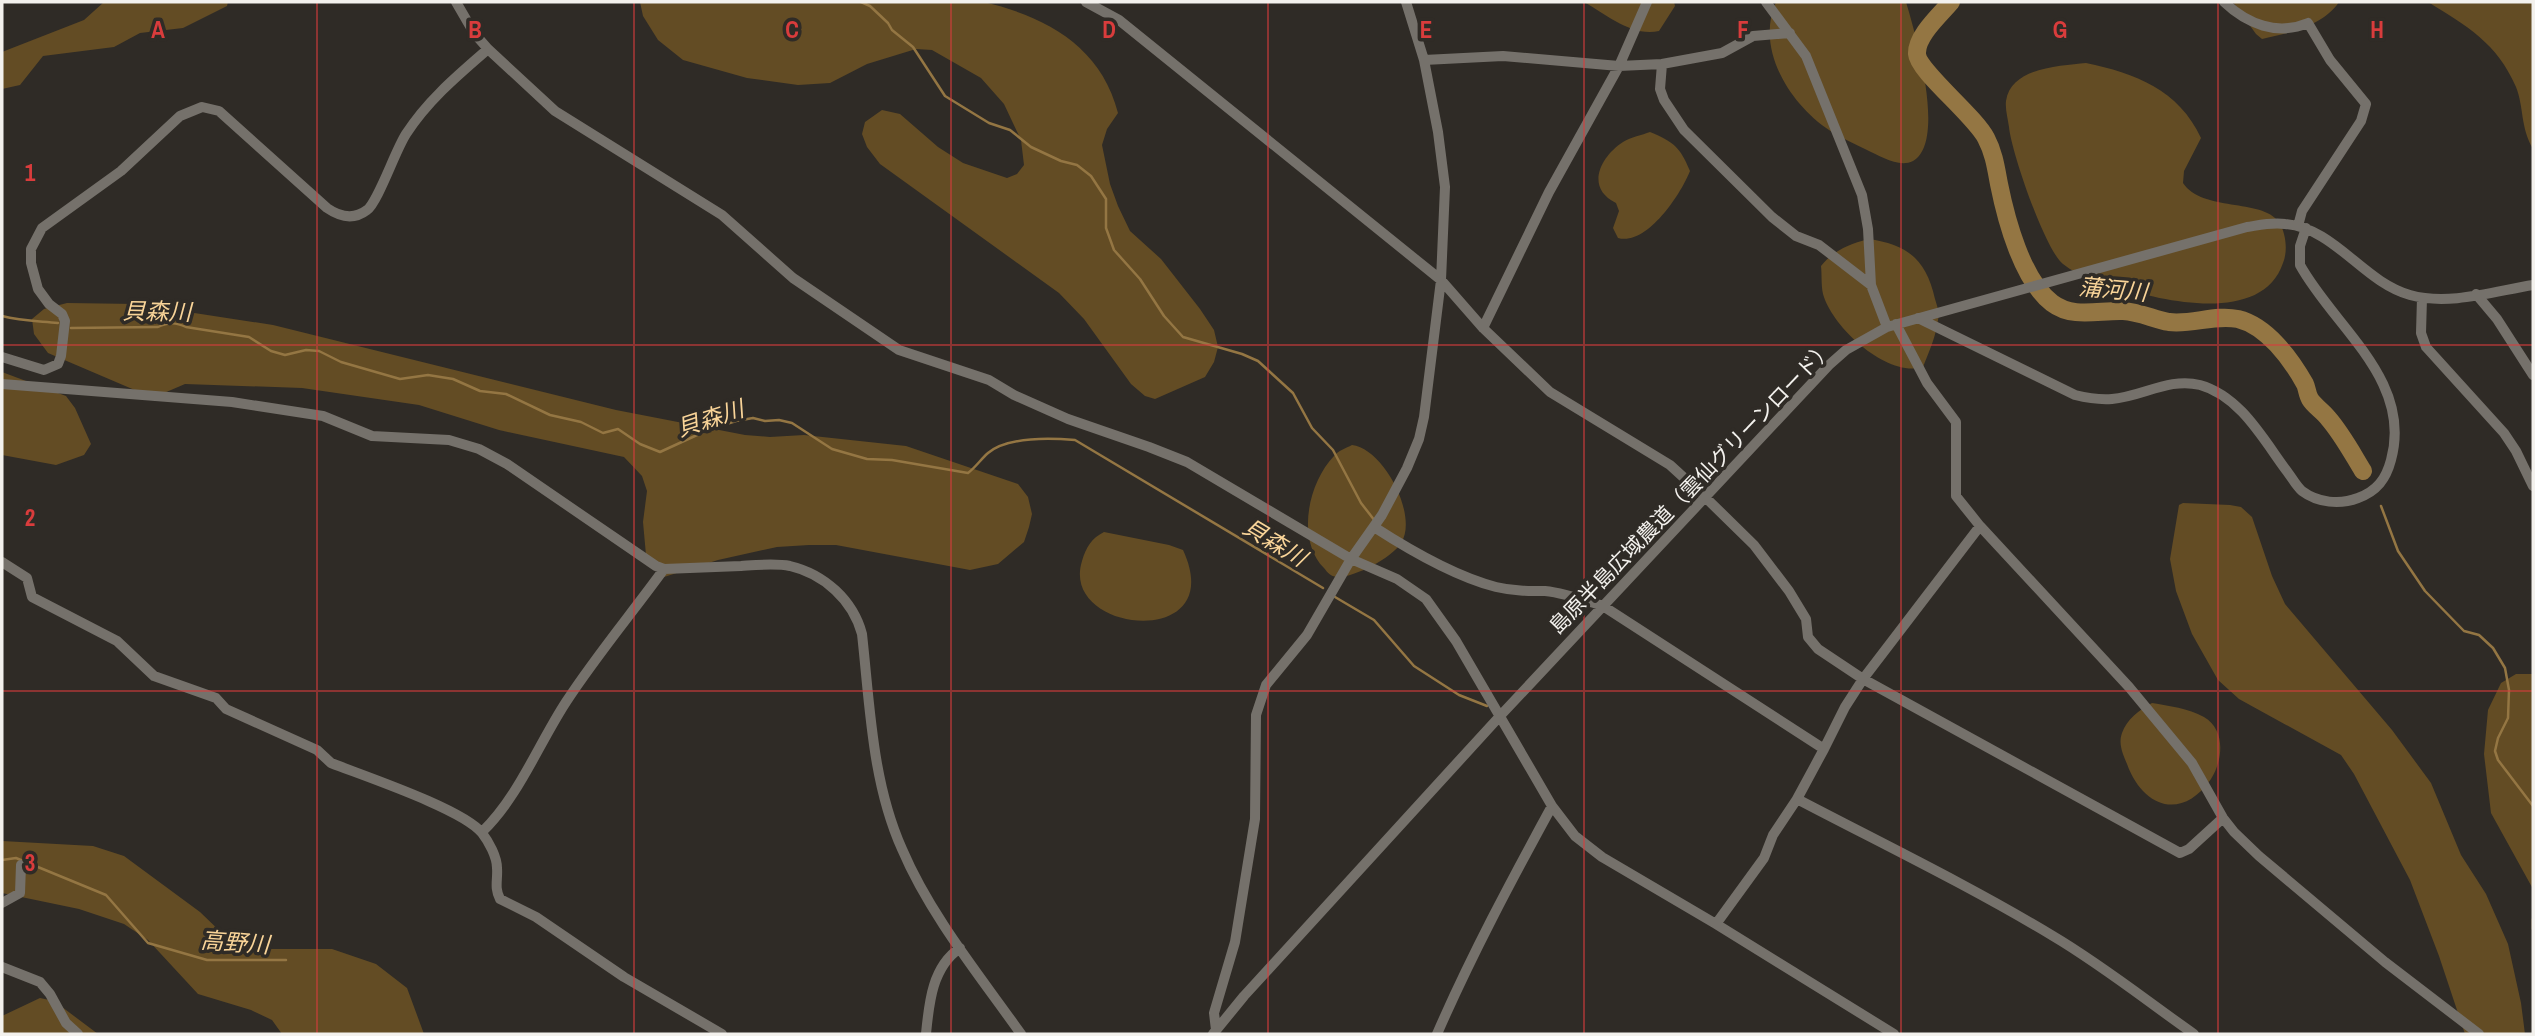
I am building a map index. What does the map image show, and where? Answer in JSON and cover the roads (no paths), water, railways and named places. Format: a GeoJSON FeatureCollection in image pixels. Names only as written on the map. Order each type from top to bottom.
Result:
{"type":"FeatureCollection","features":[{"type":"Feature","properties":{"kind":"street"},"geometry":{"type":"LineString","coordinates":[[456,2],[474,33],[488,49],[555,111],[722,215],[793,278],[899,350],[989,380],[1014,396],[1068,419],[1187,462],[1351,559],[1397,579],[1426,600],[1456,641],[1552,806],[1575,836],[1602,857],[1894,1034]]}},
{"type":"Feature","properties":{"kind":"street"},"geometry":{"type":"LineString","coordinates":[[1086,2],[1119,20],[1441,280],[1483,328],[1550,392],[1670,465],[1754,545],[1789,591],[1806,619],[1808,637],[1818,649],[1863,680],[2180,853],[2189,849],[2223,818]]}},
{"type":"Feature","properties":{"kind":"street"},"geometry":{"type":"LineString","coordinates":[[1214,1032],[1214,1013],[1235,942],[1255,819],[1256,715],[1266,685],[1307,635],[1395,491],[1419,439],[1428,395],[1441,280],[1445,187],[1424,60],[1406,2]]}},
{"type":"Feature","properties":{"kind":"street"},"geometry":{"type":"LineString","coordinates":[[1483,328],[1549,192],[1619,66],[1647,2]]}},
{"type":"Feature","properties":{"kind":"street"},"geometry":{"type":"LineString","coordinates":[[1766,2],[1806,56],[1862,195],[1868,229],[1871,285],[1891,326],[1927,383],[1956,422],[1956,496],[1980,526],[2137,696],[2192,763],[2223,818],[2259,856],[2385,962],[2479,1034]]}},
{"type":"Feature","properties":{"kind":"street"},"geometry":{"type":"LineString","coordinates":[[1918,318],[2075,395],[2114,400],[2178,382],[2200,385],[2219,393],[2239,409],[2301,490],[2317,499],[2350,501],[2370,492],[2384,478],[2394,449],[2396,424],[2391,401],[2378,372],[2300,265],[2302,211],[2361,121],[2366,104],[2330,60],[2308,23],[2279,29],[2256,25],[2224,2]]}},
{"type":"Feature","properties":{"kind":"street"},"geometry":{"type":"LineString","coordinates":[[1424,60],[1503,56],[1619,66],[1662,64],[1722,53],[1753,36],[1790,33]]}},
{"type":"Feature","properties":{"kind":"street"},"geometry":{"type":"LineString","coordinates":[[2,357],[44,370],[58,364],[65,321],[59,311],[43,297],[34,279],[31,263],[34,241],[48,221],[121,171],[180,116],[202,107],[219,111],[327,208],[342,216],[354,216],[372,205],[395,152],[418,116],[449,83],[488,49]]}},
{"type":"Feature","properties":{"kind":"street"},"geometry":{"type":"LineString","coordinates":[[1662,64],[1660,89],[1664,100],[1685,130],[1772,217],[1796,236],[1819,245],[1871,285]]}},
{"type":"Feature","properties":{"kind":"street","name":"島原半島広域農道（雲仙グリーンロード）"},"geometry":{"type":"LineString","coordinates":[[1214,1032],[1500,716],[1705,497],[1829,365],[1865,337],[1891,326],[1966,304],[2269,223],[2302,227],[2333,244],[2383,283],[2422,298],[2446,298],[2533,285]]}},
{"type":"Feature","properties":{"kind":"street"},"geometry":{"type":"LineString","coordinates":[[2476,294],[2497,319],[2533,375]]}},
{"type":"Feature","properties":{"kind":"street"},"geometry":{"type":"LineString","coordinates":[[2422,298],[2421,333],[2427,347],[2504,433],[2533,486]]}},
{"type":"Feature","properties":{"kind":"street"},"geometry":{"type":"LineString","coordinates":[[2,384],[232,402],[323,416],[372,436],[449,440],[479,449],[507,464],[648,562],[664,569],[789,566],[815,576],[836,590],[851,607],[862,634],[877,766],[902,849],[918,881],[960,948],[1021,1034]]}},
{"type":"Feature","properties":{"kind":"street"},"geometry":{"type":"LineString","coordinates":[[1716,924],[1764,858],[1773,835],[1797,799],[1844,707],[1980,526]]}},
{"type":"Feature","properties":{"kind":"street"},"geometry":{"type":"LineString","coordinates":[[1374,527],[1403,546],[1475,580],[1517,592],[1547,592],[1574,596],[1603,606],[1824,749]]}},
{"type":"Feature","properties":{"kind":"street"},"geometry":{"type":"LineString","coordinates":[[2,562],[27,578],[32,597],[117,641],[154,676],[216,698],[226,709],[317,750],[331,763],[451,811],[482,832],[498,866],[496,887],[500,899],[536,917],[624,977],[722,1034]]}},
{"type":"Feature","properties":{"kind":"street"},"geometry":{"type":"LineString","coordinates":[[482,832],[509,799],[566,702],[664,569]]}},
{"type":"Feature","properties":{"kind":"street"},"geometry":{"type":"LineString","coordinates":[[1797,799],[2052,935],[2194,1034]]}},
{"type":"Feature","properties":{"kind":"street"},"geometry":{"type":"LineString","coordinates":[[1437,1034],[1459,984],[1552,806]]}},
{"type":"Feature","properties":{"kind":"street"},"geometry":{"type":"LineString","coordinates":[[2,903],[20,893],[21,865]]}},
{"type":"Feature","properties":{"kind":"street"},"geometry":{"type":"LineString","coordinates":[[926,1034],[937,975],[946,960],[960,948]]}},
{"type":"Feature","properties":{"kind":"street"},"geometry":{"type":"LineString","coordinates":[[2,967],[40,982],[66,1023],[78,1034]]}},
{"type":"Feature","properties":{"kind":"waterway"},"geometry":{"type":"LineString","coordinates":[[861,2],[870,6],[892,30],[913,47],[945,96],[989,123],[1010,130],[1031,147],[1061,161],[1077,165],[1091,176],[1106,199],[1106,228],[1114,250],[1140,279],[1164,316],[1183,337],[1258,361],[1293,393],[1312,428],[1333,450],[1361,503],[1375,521]]}},
{"type":"Feature","properties":{"kind":"waterway","name":"蒲河川"},"geometry":{"type":"LineString","coordinates":[[1951,2],[1924,33],[1917,54],[1927,71],[1980,128],[1986,138],[1993,155],[2006,214],[2017,248],[2041,293],[2052,303],[2069,311],[2129,312],[2169,322],[2229,318],[2249,323],[2268,336],[2293,364],[2310,399],[2338,430],[2363,471]]}},
{"type":"Feature","properties":{"kind":"waterway","name":"貝森川"},"geometry":{"type":"LineString","coordinates":[[2,316],[58,323]]}},
{"type":"Feature","properties":{"kind":"waterway","name":"貝森川"},"geometry":{"type":"LineString","coordinates":[[71,328],[158,327],[175,323],[249,337],[271,351],[285,355],[306,350],[319,351],[341,362],[400,379],[428,375],[453,379],[480,391],[506,394],[550,415],[581,422],[603,433],[618,429],[640,444],[660,452],[708,430],[753,418],[792,423],[832,449],[867,459],[892,460],[968,473],[996,447],[1018,441],[1075,440],[1323,588]]}},
{"type":"Feature","properties":{"kind":"waterway","name":"蒲河川"},"geometry":{"type":"LineString","coordinates":[[2381,506],[2398,551],[2425,591],[2464,631],[2479,635],[2493,648],[2505,668],[2509,690],[2508,718],[2495,751],[2498,760],[2533,806]]}},
{"type":"Feature","properties":{"kind":"waterway","name":"貝森川"},"geometry":{"type":"LineString","coordinates":[[1335,597],[1374,620],[1414,666],[1459,695],[1487,706]]}},
{"type":"Feature","properties":{"kind":"waterway","name":"高野川"},"geometry":{"type":"LineString","coordinates":[[2,860],[16,858],[106,895],[148,943],[207,960],[286,960]]}},
{"type":"Feature","properties":{"kind":"waterway","name":"蒲河川"},"geometry":{"type":"LineString","coordinates":[[2533,919],[2533,929]]}}]}
